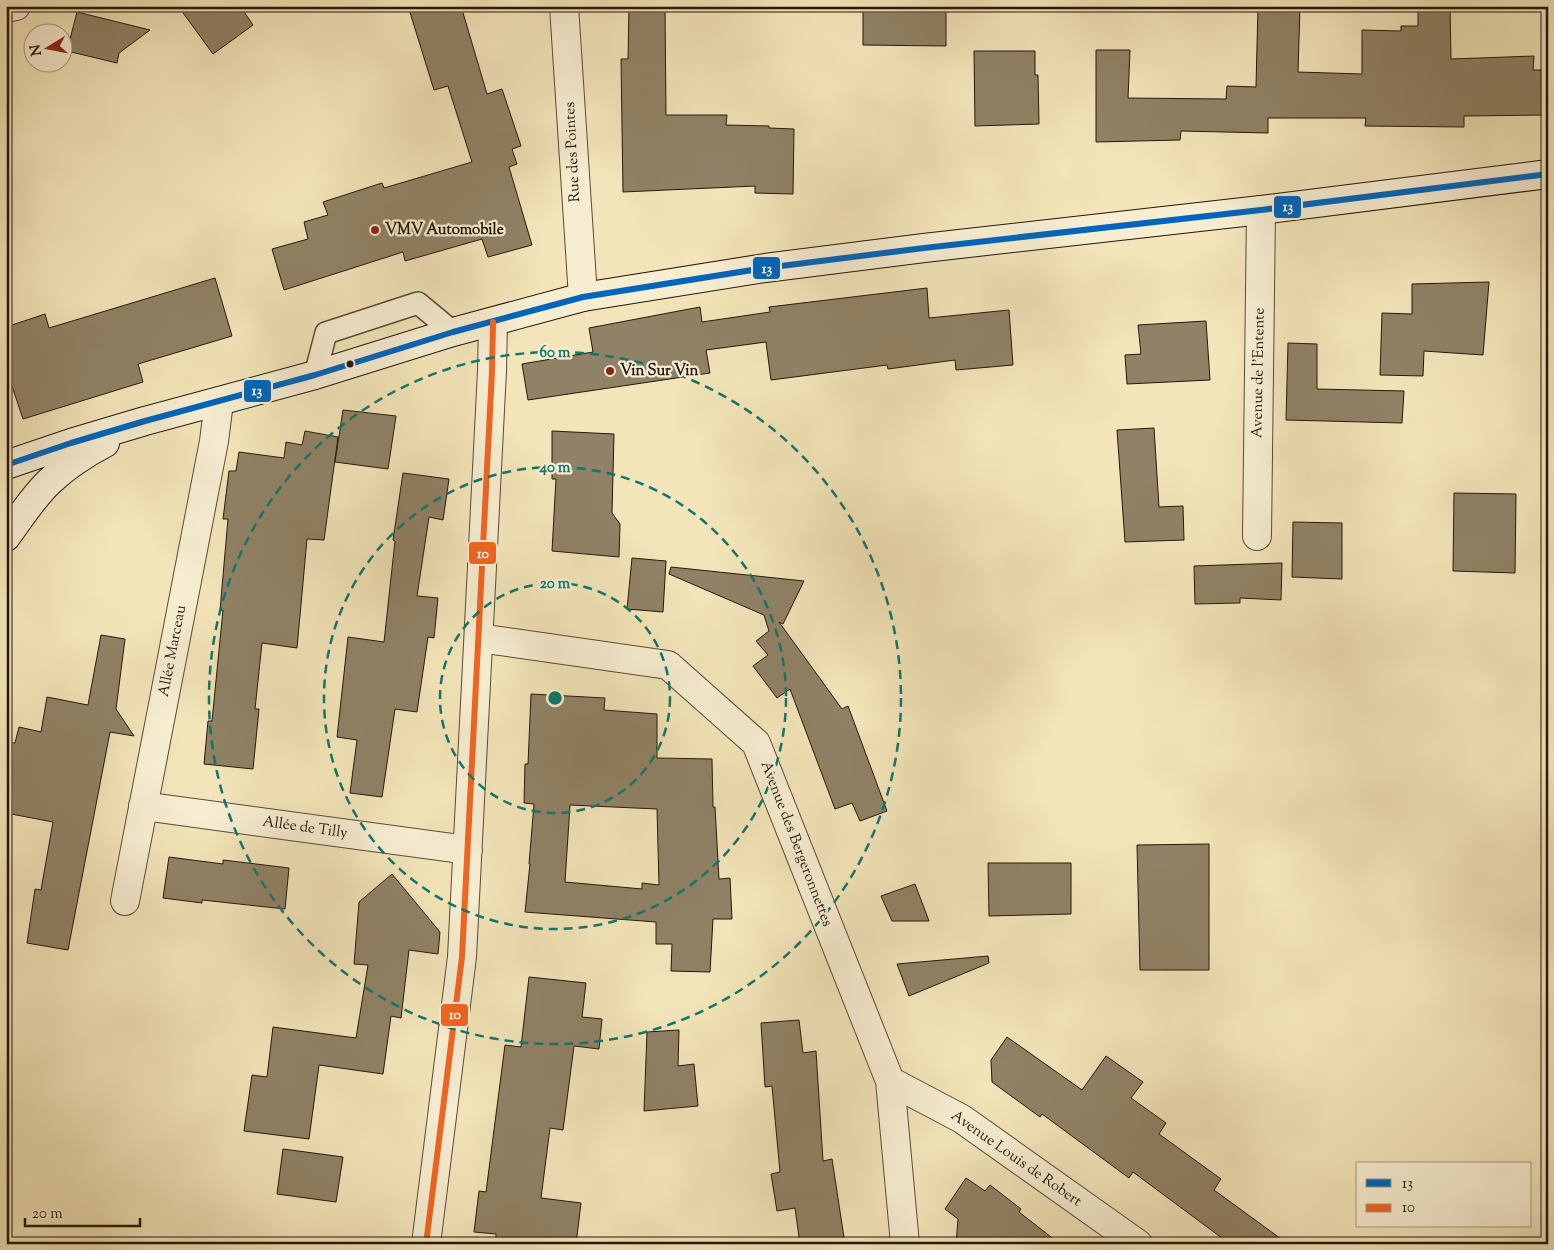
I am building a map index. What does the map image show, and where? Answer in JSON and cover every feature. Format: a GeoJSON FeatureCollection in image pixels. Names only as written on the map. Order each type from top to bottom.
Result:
{"type":"FeatureCollection","features":[{"type":"Feature","properties":{"kind":"street"},"geometry":{"type":"LineString","coordinates":[[6,8],[16,6]]}},
{"type":"Feature","properties":{"kind":"street","name":"Rue des Pointes"},"geometry":{"type":"LineString","coordinates":[[564,6],[583,297]]}},
{"type":"Feature","properties":{"kind":"street"},"geometry":{"type":"LineString","coordinates":[[6,465],[145,421],[316,375],[453,332],[583,297],[765,268],[1261,210],[1548,174]]}},
{"type":"Feature","properties":{"kind":"street","name":"Avenue de l'Entente"},"geometry":{"type":"LineString","coordinates":[[1257,536],[1261,210]]}},
{"type":"Feature","properties":{"kind":"street"},"geometry":{"type":"LineString","coordinates":[[426,1244],[462,957],[493,322]]}},
{"type":"Feature","properties":{"kind":"street","name":"Allée Marceau"},"geometry":{"type":"LineString","coordinates":[[125,901],[214,441],[219,402]]}},
{"type":"Feature","properties":{"kind":"street"},"geometry":{"type":"LineString","coordinates":[[6,537],[30,503],[48,482],[96,448],[145,421]]}},
{"type":"Feature","properties":{"kind":"street","name":"Avenue des Bergeronnettes"},"geometry":{"type":"LineString","coordinates":[[478,638],[668,665],[756,743],[890,1081],[905,1244]]}},
{"type":"Feature","properties":{"kind":"street","name":"Allée de Tilly"},"geometry":{"type":"LineString","coordinates":[[143,806],[468,850]]}},
{"type":"Feature","properties":{"kind":"street","name":"Avenue Louis de Robert"},"geometry":{"type":"LineString","coordinates":[[890,1081],[962,1119],[1138,1244]]}},
{"type":"Feature","properties":{"kind":"lane"},"geometry":{"type":"LineString","coordinates":[[316,375],[326,333],[418,303],[453,332]]}},
{"type":"Feature","properties":{"kind":"building"},"geometry":{"type":"Polygon","coordinates":[[[178,6],[240,6],[253,25],[213,54],[178,6]]]}},
{"type":"Feature","properties":{"kind":"building"},"geometry":{"type":"Polygon","coordinates":[[[408,6],[461,6],[487,94],[502,89],[521,146],[512,149],[517,164],[509,167],[532,245],[488,257],[482,239],[405,261],[403,252],[284,290],[272,249],[308,239],[304,222],[328,215],[323,202],[382,183],[384,188],[472,162],[448,86],[434,90],[408,6]]]}},
{"type":"Feature","properties":{"kind":"building"},"geometry":{"type":"Polygon","coordinates":[[[629,6],[665,6],[666,115],[727,115],[726,125],[769,126],[769,128],[794,129],[793,194],[755,193],[755,186],[623,192],[621,59],[628,59],[629,6]]]}},
{"type":"Feature","properties":{"kind":"building"},"geometry":{"type":"Polygon","coordinates":[[[863,6],[946,6],[946,46],[863,45],[863,6]]]}},
{"type":"Feature","properties":{"kind":"building"},"geometry":{"type":"Polygon","coordinates":[[[1258,6],[1300,6],[1298,72],[1362,74],[1362,30],[1401,31],[1401,26],[1418,26],[1418,6],[1450,6],[1451,59],[1534,56],[1533,70],[1548,70],[1548,115],[1464,116],[1464,127],[1365,126],[1366,118],[1268,118],[1268,133],[1181,131],[1180,140],[1096,142],[1096,50],[1130,50],[1128,98],[1226,99],[1227,86],[1256,87],[1258,6]]]}},
{"type":"Feature","properties":{"kind":"building"},"geometry":{"type":"Polygon","coordinates":[[[77,12],[150,30],[119,53],[117,63],[72,52],[72,32],[77,12]]]}},
{"type":"Feature","properties":{"kind":"building"},"geometry":{"type":"Polygon","coordinates":[[[974,51],[1035,51],[1035,75],[1038,75],[1039,124],[975,126],[974,51]]]}},
{"type":"Feature","properties":{"kind":"building"},"geometry":{"type":"Polygon","coordinates":[[[215,278],[232,336],[138,364],[143,382],[23,419],[6,368],[6,327],[45,314],[49,328],[215,278]]]}},
{"type":"Feature","properties":{"kind":"building"},"geometry":{"type":"Polygon","coordinates":[[[1489,282],[1483,355],[1424,351],[1423,376],[1380,375],[1382,313],[1412,314],[1412,284],[1489,282]]]}},
{"type":"Feature","properties":{"kind":"building"},"geometry":{"type":"Polygon","coordinates":[[[927,288],[929,318],[1009,310],[1013,365],[956,370],[955,360],[888,369],[887,365],[771,380],[766,342],[706,350],[710,373],[528,400],[522,364],[593,352],[589,328],[700,307],[702,322],[770,312],[769,307],[927,288]]]}},
{"type":"Feature","properties":{"kind":"building"},"geometry":{"type":"Polygon","coordinates":[[[1206,321],[1210,380],[1127,384],[1125,355],[1141,354],[1138,325],[1206,321]]]}},
{"type":"Feature","properties":{"kind":"building"},"geometry":{"type":"Polygon","coordinates":[[[1288,343],[1317,344],[1317,389],[1404,391],[1402,423],[1286,420],[1288,343]]]}},
{"type":"Feature","properties":{"kind":"building"},"geometry":{"type":"Polygon","coordinates":[[[343,410],[396,416],[388,469],[335,462],[343,410]]]}},
{"type":"Feature","properties":{"kind":"building"},"geometry":{"type":"Polygon","coordinates":[[[1154,428],[1159,507],[1183,506],[1184,540],[1125,542],[1117,430],[1154,428]]]}},
{"type":"Feature","properties":{"kind":"building"},"geometry":{"type":"Polygon","coordinates":[[[305,431],[338,437],[324,540],[307,539],[297,648],[262,643],[255,709],[259,709],[253,769],[204,764],[208,721],[212,721],[223,610],[220,610],[228,519],[223,519],[229,471],[236,471],[239,452],[284,458],[286,442],[302,445],[305,431]]]}},
{"type":"Feature","properties":{"kind":"building"},"geometry":{"type":"Polygon","coordinates":[[[552,431],[614,434],[612,513],[620,524],[619,557],[552,551],[556,479],[552,479],[552,431]]]}},
{"type":"Feature","properties":{"kind":"building"},"geometry":{"type":"Polygon","coordinates":[[[403,473],[449,479],[443,520],[429,517],[417,596],[438,598],[434,638],[428,637],[417,712],[395,709],[382,797],[350,793],[357,740],[337,737],[348,637],[384,642],[395,541],[393,540],[403,473]]]}},
{"type":"Feature","properties":{"kind":"building"},"geometry":{"type":"Polygon","coordinates":[[[1454,493],[1516,494],[1515,573],[1453,571],[1454,493]]]}},
{"type":"Feature","properties":{"kind":"building"},"geometry":{"type":"Polygon","coordinates":[[[1293,522],[1342,523],[1342,579],[1292,577],[1293,522]]]}},
{"type":"Feature","properties":{"kind":"building"},"geometry":{"type":"Polygon","coordinates":[[[632,558],[666,561],[663,612],[627,609],[632,558]]]}},
{"type":"Feature","properties":{"kind":"building"},"geometry":{"type":"Polygon","coordinates":[[[1282,563],[1281,600],[1240,598],[1240,603],[1195,604],[1194,566],[1282,563]]]}},
{"type":"Feature","properties":{"kind":"building"},"geometry":{"type":"Polygon","coordinates":[[[671,567],[804,581],[783,624],[779,622],[842,709],[848,706],[887,811],[860,821],[852,803],[835,809],[790,689],[777,698],[753,666],[768,655],[756,641],[769,631],[764,615],[669,574],[671,567]]]}},
{"type":"Feature","properties":{"kind":"building"},"geometry":{"type":"Polygon","coordinates":[[[101,635],[125,639],[116,709],[134,736],[110,732],[68,950],[27,943],[35,889],[41,890],[53,822],[6,813],[6,742],[15,743],[19,727],[41,732],[47,697],[88,705],[101,635]]]}},
{"type":"Feature","properties":{"kind":"building"},"geometry":{"type":"Polygon","coordinates":[[[531,694],[605,698],[604,710],[657,714],[657,758],[712,759],[713,807],[715,807],[719,879],[730,878],[732,919],[713,919],[710,972],[671,971],[672,944],[656,944],[656,922],[525,912],[534,804],[524,803],[525,764],[528,764],[531,694]],[[570,805],[565,882],[642,889],[642,883],[659,885],[657,809],[570,805]]]}},
{"type":"Feature","properties":{"kind":"building"},"geometry":{"type":"Polygon","coordinates":[[[1209,844],[1209,970],[1140,970],[1137,845],[1209,844]]]}},
{"type":"Feature","properties":{"kind":"building"},"geometry":{"type":"Polygon","coordinates":[[[169,857],[223,864],[223,860],[289,868],[285,909],[202,900],[202,903],[163,898],[169,857]]]}},
{"type":"Feature","properties":{"kind":"building"},"geometry":{"type":"Polygon","coordinates":[[[988,863],[1071,863],[1071,914],[989,916],[988,863]]]}},
{"type":"Feature","properties":{"kind":"building"},"geometry":{"type":"Polygon","coordinates":[[[392,874],[440,932],[438,954],[409,950],[401,1018],[391,1016],[383,1074],[319,1065],[309,1139],[244,1131],[252,1075],[267,1077],[273,1027],[356,1038],[368,965],[354,964],[359,902],[392,874]]]}},
{"type":"Feature","properties":{"kind":"building"},"geometry":{"type":"Polygon","coordinates":[[[915,884],[929,921],[892,921],[881,896],[915,884]]]}},
{"type":"Feature","properties":{"kind":"building"},"geometry":{"type":"Polygon","coordinates":[[[988,956],[989,963],[909,996],[897,964],[988,956]]]}},
{"type":"Feature","properties":{"kind":"building"},"geometry":{"type":"Polygon","coordinates":[[[529,977],[586,983],[582,1017],[602,1019],[599,1049],[574,1046],[563,1130],[550,1128],[541,1198],[581,1203],[576,1244],[496,1244],[496,1234],[474,1232],[479,1191],[486,1192],[505,1045],[521,1047],[529,977]]]}},
{"type":"Feature","properties":{"kind":"building"},"geometry":{"type":"Polygon","coordinates":[[[799,1020],[803,1053],[816,1051],[823,1161],[832,1159],[845,1244],[800,1244],[795,1208],[777,1211],[771,1174],[780,1172],[772,1086],[765,1087],[761,1023],[799,1020]]]}},
{"type":"Feature","properties":{"kind":"building"},"geometry":{"type":"Polygon","coordinates":[[[679,1030],[678,1066],[694,1064],[698,1106],[644,1111],[647,1032],[679,1030]]]}},
{"type":"Feature","properties":{"kind":"building"},"geometry":{"type":"Polygon","coordinates":[[[1007,1037],[1082,1090],[1106,1056],[1143,1082],[1131,1098],[1166,1123],[1159,1134],[1221,1179],[1214,1190],[1288,1244],[1230,1244],[1133,1172],[1129,1178],[1042,1114],[1040,1117],[992,1082],[991,1060],[1007,1037]]]}},
{"type":"Feature","properties":{"kind":"building"},"geometry":{"type":"Polygon","coordinates":[[[283,1149],[343,1157],[336,1202],[277,1194],[283,1149]]]}},
{"type":"Feature","properties":{"kind":"building"},"geometry":{"type":"Polygon","coordinates":[[[966,1178],[985,1191],[990,1185],[1021,1209],[1019,1212],[1060,1244],[956,1244],[958,1219],[945,1209],[966,1178]]]}},
{"type":"Feature","properties":{"kind":"transit line","name":"13"},"geometry":{"type":"LineString","coordinates":[[6,465],[145,421],[315,375],[453,332],[583,297],[765,268],[1261,210],[1548,174]]}},
{"type":"Feature","properties":{"kind":"transit line","name":"10"},"geometry":{"type":"LineString","coordinates":[[426,1244],[462,957],[493,322]]}},
{"type":"Feature","properties":{"kind":"place","name":"VMV Automobile"},"geometry":{"type":"Point","coordinates":[375,230]}},
{"type":"Feature","properties":{"kind":"place","name":"Vin Sur Vin"},"geometry":{"type":"Point","coordinates":[610,371]}}]}
